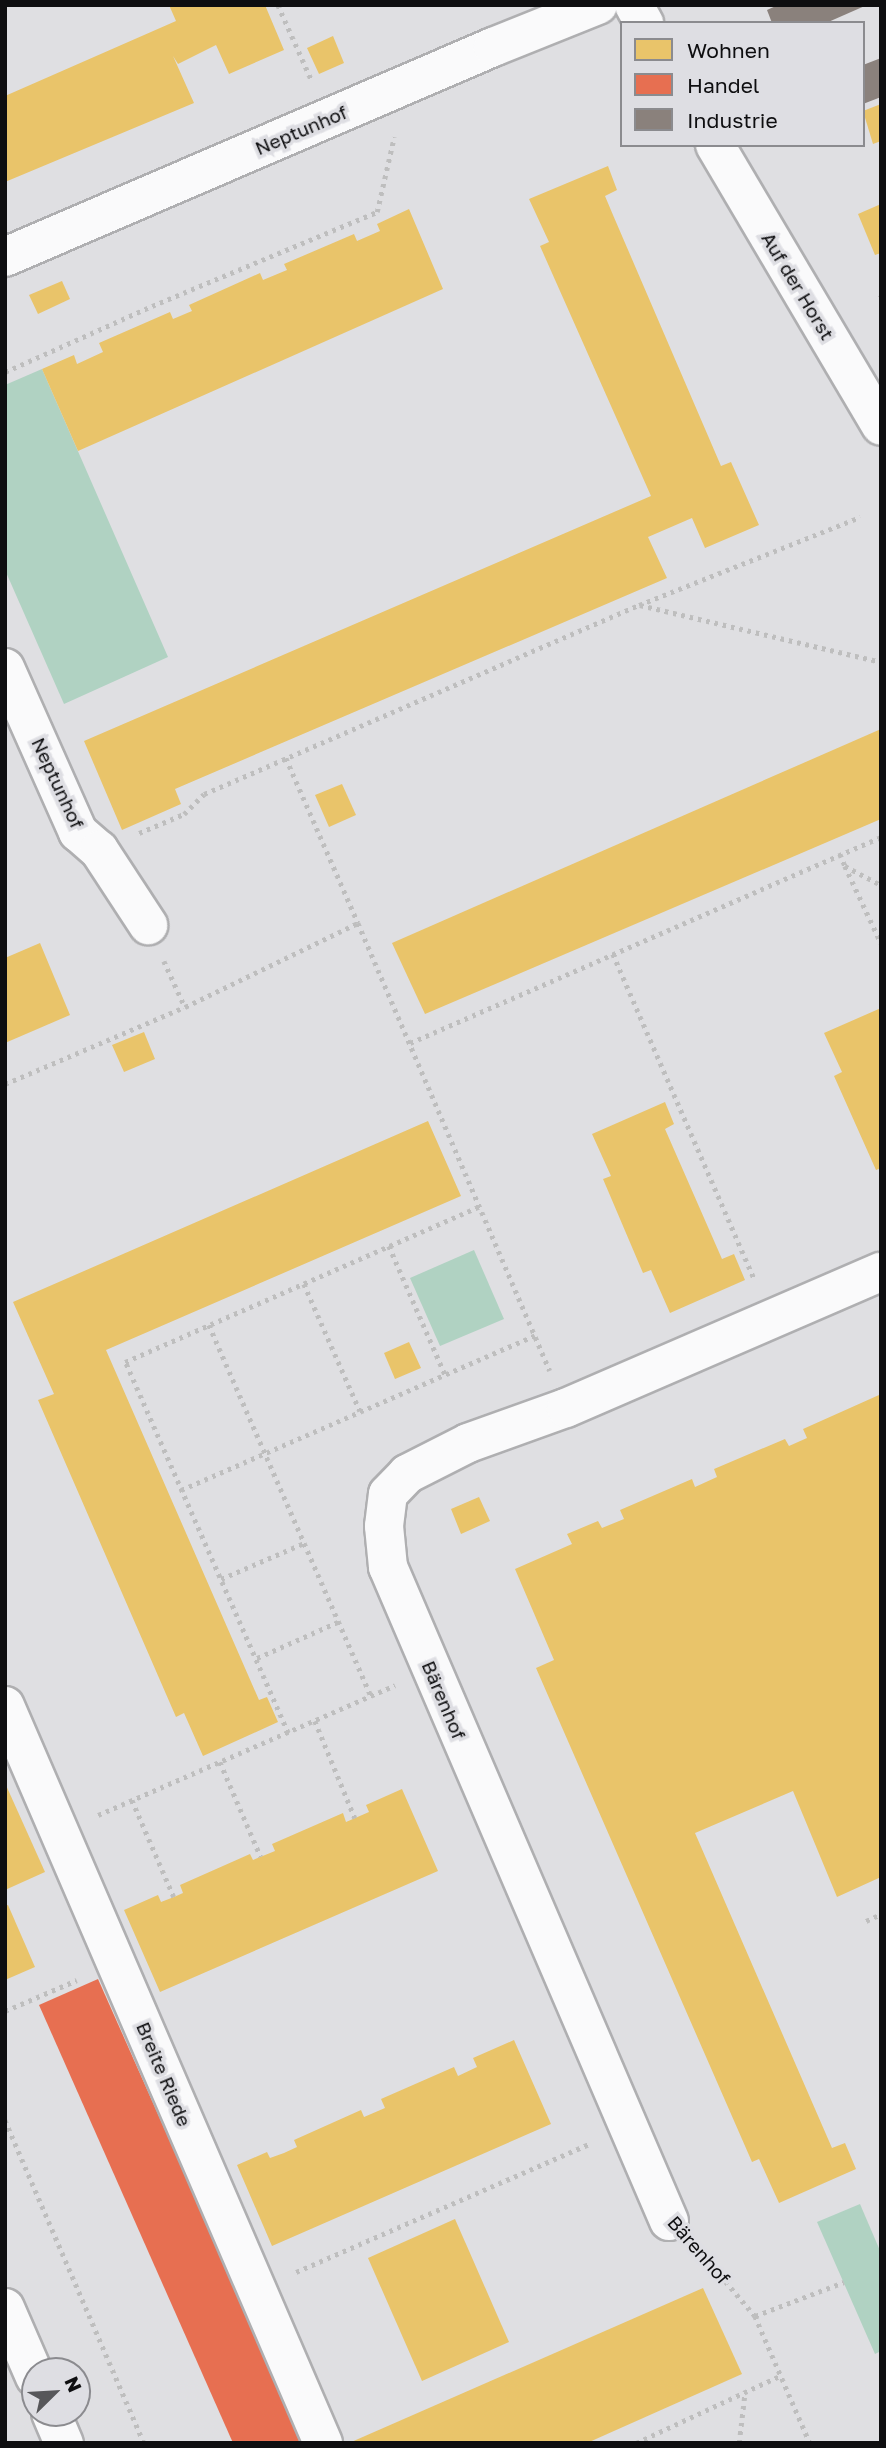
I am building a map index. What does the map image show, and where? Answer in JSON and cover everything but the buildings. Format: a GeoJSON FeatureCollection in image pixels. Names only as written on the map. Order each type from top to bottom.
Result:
{"type":"FeatureCollection","features":[{"type":"Feature","properties":{"kind":"street","name":"Neptunhof"},"geometry":{"type":"LineString","coordinates":[[5,257],[598,5]]}},
{"type":"Feature","properties":{"kind":"street"},"geometry":{"type":"LineString","coordinates":[[634,5],[643,21]]}},
{"type":"Feature","properties":{"kind":"street","name":"Auf der Horst"},"geometry":{"type":"LineString","coordinates":[[716,147],[881,426]]}},
{"type":"Feature","properties":{"kind":"street","name":"Neptunhof"},"geometry":{"type":"LineString","coordinates":[[5,668],[78,832],[99,850],[148,925]]}},
{"type":"Feature","properties":{"kind":"street","name":"Bärenhof"},"geometry":{"type":"LineString","coordinates":[[669,2221],[388,1567],[384,1526],[388,1494],[407,1474],[468,1443],[566,1408],[773,1321],[881,1272]]}},
{"type":"Feature","properties":{"kind":"street","name":"Breite Riede"},"geometry":{"type":"LineString","coordinates":[[5,1706],[323,2443]]}},
{"type":"Feature","properties":{"kind":"street"},"geometry":{"type":"LineString","coordinates":[[5,2308],[26,2357]]}},
{"type":"Feature","properties":{"kind":"path"},"geometry":{"type":"LineString","coordinates":[[278,5],[328,118]]}},
{"type":"Feature","properties":{"kind":"path"},"geometry":{"type":"LineString","coordinates":[[5,372],[152,306],[377,212],[396,132]]}},
{"type":"Feature","properties":{"kind":"path"},"geometry":{"type":"LineString","coordinates":[[99,850],[184,814],[204,794],[286,758],[639,605],[860,517]]}},
{"type":"Feature","properties":{"kind":"path"},"geometry":{"type":"LineString","coordinates":[[639,605],[881,662]]}},
{"type":"Feature","properties":{"kind":"path"},"geometry":{"type":"LineString","coordinates":[[286,758],[566,1408]]}},
{"type":"Feature","properties":{"kind":"path"},"geometry":{"type":"LineString","coordinates":[[410,1043],[881,837]]}},
{"type":"Feature","properties":{"kind":"path"},"geometry":{"type":"LineString","coordinates":[[839,854],[881,943]]}},
{"type":"Feature","properties":{"kind":"path"},"geometry":{"type":"LineString","coordinates":[[845,866],[881,885]]}},
{"type":"Feature","properties":{"kind":"path"},"geometry":{"type":"LineString","coordinates":[[5,1084],[185,1007],[358,923]]}},
{"type":"Feature","properties":{"kind":"path"},"geometry":{"type":"LineString","coordinates":[[148,925],[185,1007]]}},
{"type":"Feature","properties":{"kind":"path"},"geometry":{"type":"LineString","coordinates":[[613,954],[773,1321]]}},
{"type":"Feature","properties":{"kind":"path"},"geometry":{"type":"LineString","coordinates":[[288,1732],[125,1363],[480,1206]]}},
{"type":"Feature","properties":{"kind":"path"},"geometry":{"type":"LineString","coordinates":[[390,1246],[446,1374]]}},
{"type":"Feature","properties":{"kind":"path"},"geometry":{"type":"LineString","coordinates":[[304,1284],[360,1412]]}},
{"type":"Feature","properties":{"kind":"path"},"geometry":{"type":"LineString","coordinates":[[209,1325],[371,1696]]}},
{"type":"Feature","properties":{"kind":"path"},"geometry":{"type":"LineString","coordinates":[[181,1490],[535,1335]]}},
{"type":"Feature","properties":{"kind":"path"},"geometry":{"type":"LineString","coordinates":[[221,1579],[304,1543]]}},
{"type":"Feature","properties":{"kind":"path"},"geometry":{"type":"LineString","coordinates":[[257,1658],[338,1622]]}},
{"type":"Feature","properties":{"kind":"path"},"geometry":{"type":"LineString","coordinates":[[59,1832],[431,1670]]}},
{"type":"Feature","properties":{"kind":"path"},"geometry":{"type":"LineString","coordinates":[[314,1721],[355,1818]]}},
{"type":"Feature","properties":{"kind":"path"},"geometry":{"type":"LineString","coordinates":[[220,1762],[261,1857]]}},
{"type":"Feature","properties":{"kind":"path"},"geometry":{"type":"LineString","coordinates":[[132,1800],[174,1897]]}},
{"type":"Feature","properties":{"kind":"path"},"geometry":{"type":"LineString","coordinates":[[866,1921],[881,1914]]}},
{"type":"Feature","properties":{"kind":"path"},"geometry":{"type":"LineString","coordinates":[[5,2011],[116,1963]]}},
{"type":"Feature","properties":{"kind":"path"},"geometry":{"type":"LineString","coordinates":[[5,2120],[144,2443]]}},
{"type":"Feature","properties":{"kind":"path"},"geometry":{"type":"LineString","coordinates":[[256,2289],[630,2126]]}},
{"type":"Feature","properties":{"kind":"path","name":"Bärenhof"},"geometry":{"type":"LineString","coordinates":[[669,2221],[712,2263],[755,2316],[810,2443]]}},
{"type":"Feature","properties":{"kind":"path"},"geometry":{"type":"LineString","coordinates":[[755,2316],[844,2283]]}},
{"type":"Feature","properties":{"kind":"path"},"geometry":{"type":"LineString","coordinates":[[636,2443],[782,2375]]}},
{"type":"Feature","properties":{"kind":"path"},"geometry":{"type":"LineString","coordinates":[[739,2443],[745,2390]]}},
{"type":"Feature","properties":{"kind":"green space"},"geometry":{"type":"Polygon","coordinates":[[[42,369],[168,657],[64,704],[5,570],[5,385],[42,369]]]}},
{"type":"Feature","properties":{"kind":"green space"},"geometry":{"type":"Polygon","coordinates":[[[474,1250],[504,1319],[440,1346],[410,1278],[474,1250]]]}},
{"type":"Feature","properties":{"kind":"green space"},"geometry":{"type":"Polygon","coordinates":[[[860,2204],[881,2253],[881,2351],[875,2354],[817,2222],[860,2204]]]}}]}
